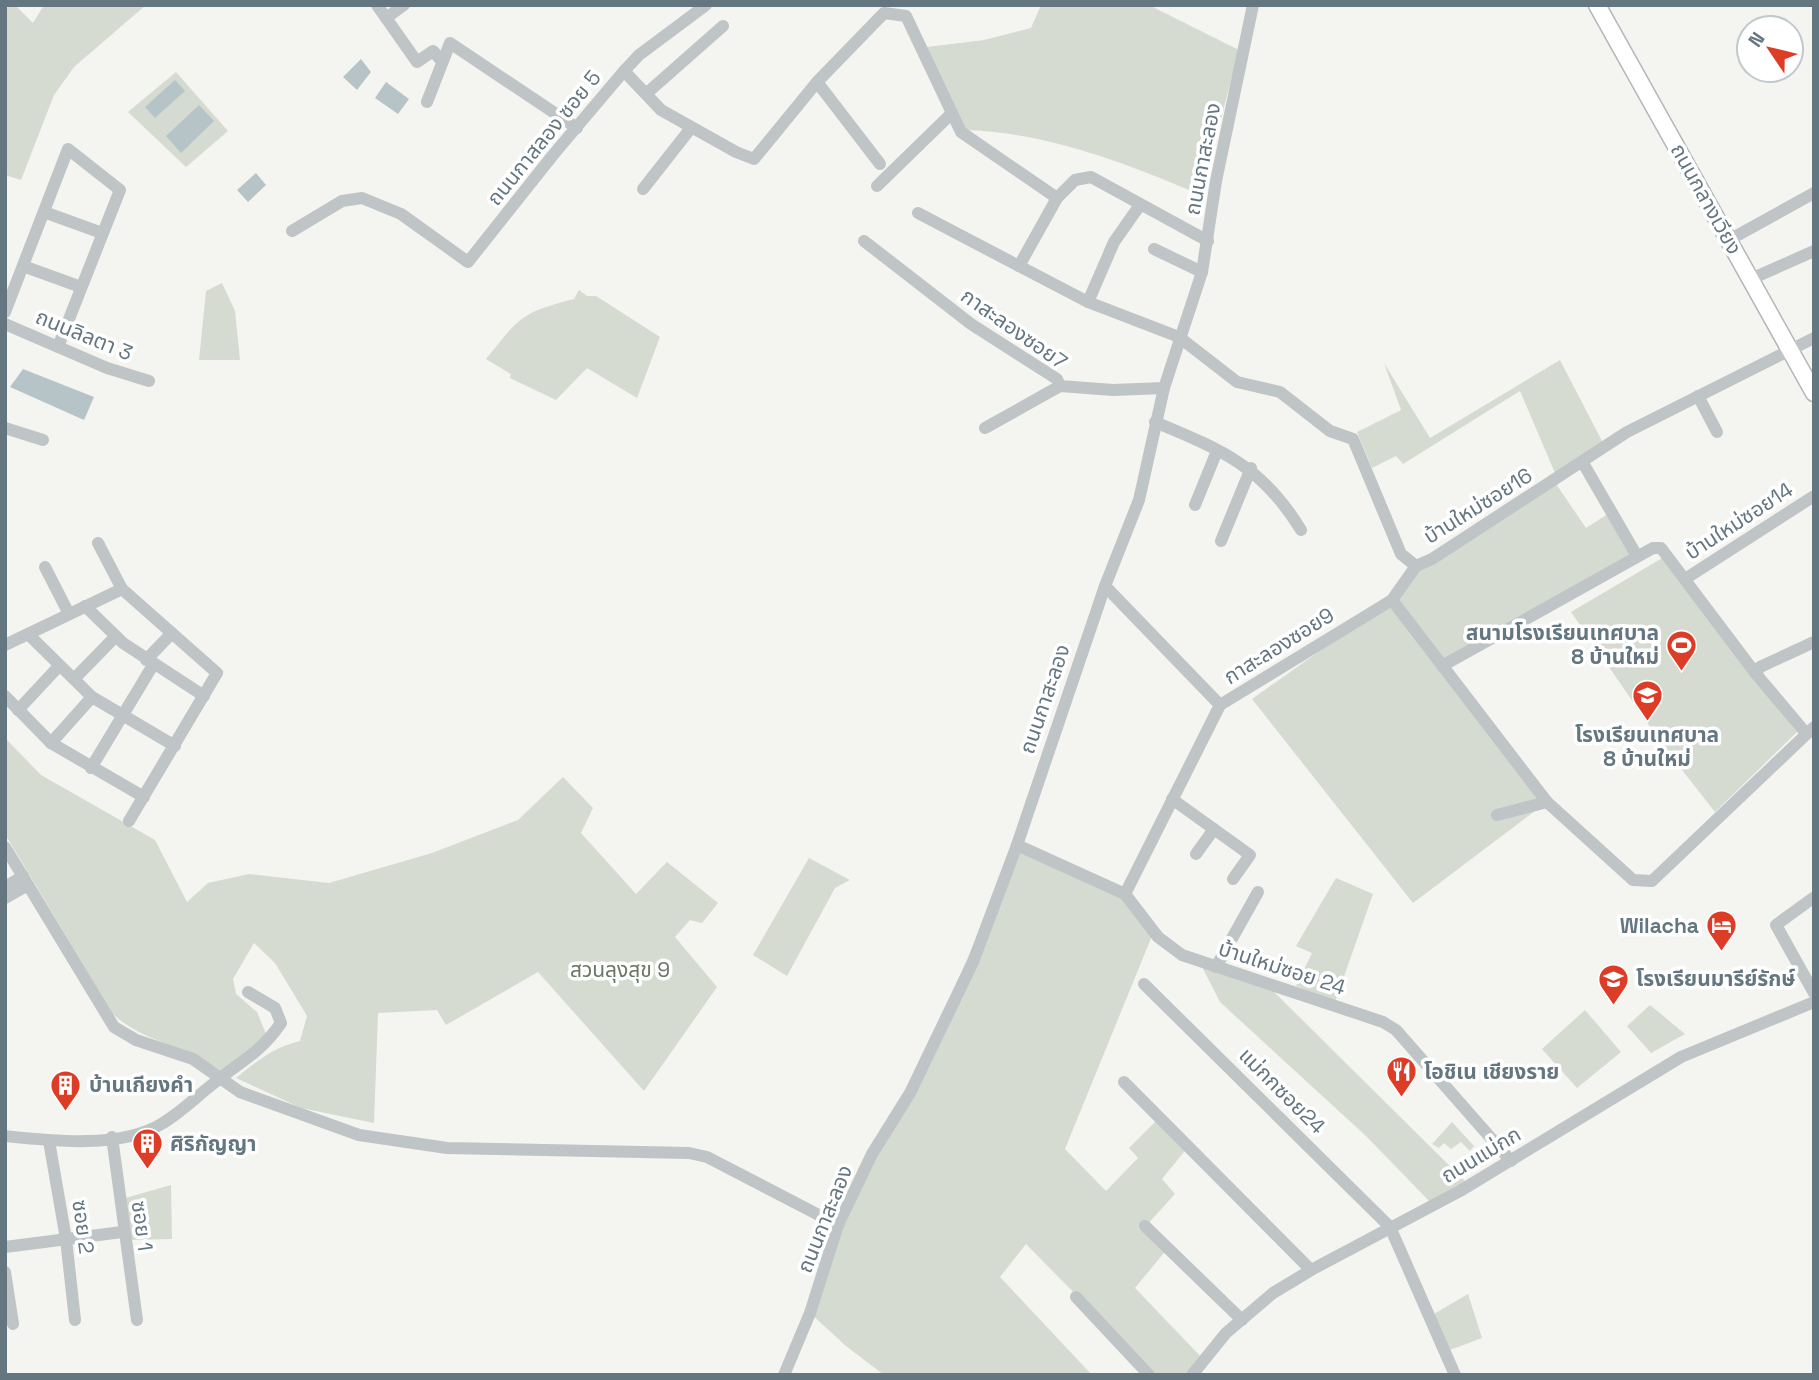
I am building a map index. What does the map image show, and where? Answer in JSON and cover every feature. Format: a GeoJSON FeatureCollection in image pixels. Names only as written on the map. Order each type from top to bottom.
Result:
{"type":"FeatureCollection","features":[{"type":"Feature","properties":{"kind":"main road","name":"ถนนกลางเวียง"},"geometry":{"type":"LineString","coordinates":[[1598,5],[1814,393]]}},
{"type":"Feature","properties":{"kind":"street"},"geometry":{"type":"LineString","coordinates":[[377,5],[417,62],[433,51],[440,59]]}},
{"type":"Feature","properties":{"kind":"street"},"geometry":{"type":"LineString","coordinates":[[386,18],[404,5]]}},
{"type":"Feature","properties":{"kind":"street"},"geometry":{"type":"LineString","coordinates":[[624,71],[639,55],[706,5]]}},
{"type":"Feature","properties":{"kind":"street","name":"ถนนกาสะลอง"},"geometry":{"type":"LineString","coordinates":[[784,1375],[810,1313],[838,1225],[872,1154],[910,1093],[973,962],[1017,845],[1105,586],[1139,500],[1164,388],[1202,272],[1216,181],[1253,5]]}},
{"type":"Feature","properties":{"kind":"street","name":"ถนนกาสลอง ซอย 5"},"geometry":{"type":"LineString","coordinates":[[292,231],[342,201],[362,198],[401,214],[468,261],[624,71],[661,110],[754,159],[817,82],[884,13],[906,16],[961,132],[1058,198]]}},
{"type":"Feature","properties":{"kind":"street"},"geometry":{"type":"LineString","coordinates":[[647,93],[723,26]]}},
{"type":"Feature","properties":{"kind":"street"},"geometry":{"type":"LineString","coordinates":[[427,102],[450,43],[577,128]]}},
{"type":"Feature","properties":{"kind":"street"},"geometry":{"type":"LineString","coordinates":[[817,82],[880,164]]}},
{"type":"Feature","properties":{"kind":"street"},"geometry":{"type":"LineString","coordinates":[[877,186],[952,114]]}},
{"type":"Feature","properties":{"kind":"street"},"geometry":{"type":"LineString","coordinates":[[643,189],[691,128]]}},
{"type":"Feature","properties":{"kind":"street"},"geometry":{"type":"LineString","coordinates":[[5,312],[68,149],[120,190],[58,347]]}},
{"type":"Feature","properties":{"kind":"street"},"geometry":{"type":"LineString","coordinates":[[1019,266],[1058,198],[1074,180],[1091,177],[1208,241]]}},
{"type":"Feature","properties":{"kind":"street"},"geometry":{"type":"LineString","coordinates":[[1729,240],[1814,193]]}},
{"type":"Feature","properties":{"kind":"street"},"geometry":{"type":"LineString","coordinates":[[1088,302],[1114,242],[1140,205]]}},
{"type":"Feature","properties":{"kind":"street"},"geometry":{"type":"LineString","coordinates":[[44,212],[102,233]]}},
{"type":"Feature","properties":{"kind":"street"},"geometry":{"type":"LineString","coordinates":[[918,213],[1088,302],[1179,337]]}},
{"type":"Feature","properties":{"kind":"street","name":"กาสะลองซอย7"},"geometry":{"type":"LineString","coordinates":[[864,241],[873,245],[971,324],[1057,379],[1060,386],[1113,390],[1164,388]]}},
{"type":"Feature","properties":{"kind":"street"},"geometry":{"type":"LineString","coordinates":[[1154,248],[1202,272]]}},
{"type":"Feature","properties":{"kind":"street"},"geometry":{"type":"LineString","coordinates":[[1751,279],[1814,251]]}},
{"type":"Feature","properties":{"kind":"street"},"geometry":{"type":"LineString","coordinates":[[23,266],[81,287]]}},
{"type":"Feature","properties":{"kind":"street","name":"ถนนลิลตา 3"},"geometry":{"type":"LineString","coordinates":[[5,324],[107,368],[149,381]]}},
{"type":"Feature","properties":{"kind":"street","name":"บ้านใหม่ซอย16"},"geometry":{"type":"LineString","coordinates":[[1179,337],[1237,382],[1280,392],[1330,431],[1353,439],[1401,554],[1416,566],[1432,559],[1627,432],[1814,338]]}},
{"type":"Feature","properties":{"kind":"street"},"geometry":{"type":"LineString","coordinates":[[985,428],[1060,386]]}},
{"type":"Feature","properties":{"kind":"street"},"geometry":{"type":"LineString","coordinates":[[1698,396],[1717,432]]}},
{"type":"Feature","properties":{"kind":"street"},"geometry":{"type":"LineString","coordinates":[[1155,422],[1251,468],[1271,486],[1301,530]]}},
{"type":"Feature","properties":{"kind":"street"},"geometry":{"type":"LineString","coordinates":[[5,428],[43,440]]}},
{"type":"Feature","properties":{"kind":"street"},"geometry":{"type":"LineString","coordinates":[[1195,505],[1217,451]]}},
{"type":"Feature","properties":{"kind":"street"},"geometry":{"type":"LineString","coordinates":[[1583,463],[1637,556]]}},
{"type":"Feature","properties":{"kind":"street"},"geometry":{"type":"LineString","coordinates":[[1221,541],[1251,468]]}},
{"type":"Feature","properties":{"kind":"street","name":"บ้านใหม่ซอย14"},"geometry":{"type":"LineString","coordinates":[[1685,579],[1814,496]]}},
{"type":"Feature","properties":{"kind":"street"},"geometry":{"type":"LineString","coordinates":[[98,543],[122,589],[217,673],[129,821]]}},
{"type":"Feature","properties":{"kind":"street"},"geometry":{"type":"LineString","coordinates":[[1416,566],[1392,600],[1442,666],[1547,802],[1580,829],[1633,880],[1652,881],[1810,730],[1756,674],[1661,548],[1653,548],[1637,556],[1442,666]]}},
{"type":"Feature","properties":{"kind":"street"},"geometry":{"type":"LineString","coordinates":[[45,567],[69,614]]}},
{"type":"Feature","properties":{"kind":"street","name":"กาสะลองซอย9"},"geometry":{"type":"LineString","coordinates":[[1105,586],[1220,705],[1392,600]]}},
{"type":"Feature","properties":{"kind":"street"},"geometry":{"type":"LineString","coordinates":[[7,640],[28,634],[122,589]]}},
{"type":"Feature","properties":{"kind":"street"},"geometry":{"type":"LineString","coordinates":[[86,606],[116,636],[149,662],[204,696]]}},
{"type":"Feature","properties":{"kind":"street"},"geometry":{"type":"LineString","coordinates":[[92,768],[123,717],[149,662],[172,633]]}},
{"type":"Feature","properties":{"kind":"street"},"geometry":{"type":"LineString","coordinates":[[28,634],[92,697],[174,746]]}},
{"type":"Feature","properties":{"kind":"street"},"geometry":{"type":"LineString","coordinates":[[74,679],[116,636]]}},
{"type":"Feature","properties":{"kind":"street"},"geometry":{"type":"LineString","coordinates":[[1756,674],[1760,667],[1814,642]]}},
{"type":"Feature","properties":{"kind":"street"},"geometry":{"type":"LineString","coordinates":[[18,710],[60,666]]}},
{"type":"Feature","properties":{"kind":"street"},"geometry":{"type":"LineString","coordinates":[[5,696],[51,743],[144,797]]}},
{"type":"Feature","properties":{"kind":"street"},"geometry":{"type":"LineString","coordinates":[[51,743],[92,697]]}},
{"type":"Feature","properties":{"kind":"street"},"geometry":{"type":"LineString","coordinates":[[1125,894],[1220,705]]}},
{"type":"Feature","properties":{"kind":"street"},"geometry":{"type":"LineString","coordinates":[[1172,799],[1250,855],[1233,879]]}},
{"type":"Feature","properties":{"kind":"street"},"geometry":{"type":"LineString","coordinates":[[1497,815],[1547,802]]}},
{"type":"Feature","properties":{"kind":"street"},"geometry":{"type":"LineString","coordinates":[[1196,854],[1214,829]]}},
{"type":"Feature","properties":{"kind":"street","name":"บ้านใหม่ซอย 24"},"geometry":{"type":"LineString","coordinates":[[1017,845],[1125,894],[1169,947],[1182,955],[1383,1022],[1396,1030],[1511,1161]]}},
{"type":"Feature","properties":{"kind":"street"},"geometry":{"type":"LineString","coordinates":[[5,846],[114,1027],[136,1040],[193,1059],[240,1091],[359,1135],[447,1148],[689,1153],[707,1157],[838,1225]]}},
{"type":"Feature","properties":{"kind":"street"},"geometry":{"type":"LineString","coordinates":[[5,887],[26,881]]}},
{"type":"Feature","properties":{"kind":"street"},"geometry":{"type":"LineString","coordinates":[[5,898],[26,881]]}},
{"type":"Feature","properties":{"kind":"street"},"geometry":{"type":"LineString","coordinates":[[1216,967],[1258,892]]}},
{"type":"Feature","properties":{"kind":"street"},"geometry":{"type":"LineString","coordinates":[[1813,898],[1776,925],[1814,993]]}},
{"type":"Feature","properties":{"kind":"street","name":"แม่กกซอย24"},"geometry":{"type":"LineString","coordinates":[[1144,984],[1390,1227]]}},
{"type":"Feature","properties":{"kind":"street"},"geometry":{"type":"LineString","coordinates":[[5,1136],[92,1142],[139,1134],[162,1124],[220,1078],[245,1063],[270,1039],[281,1023],[275,1008],[248,992]]}},
{"type":"Feature","properties":{"kind":"street","name":"ถนนแม่กก"},"geometry":{"type":"LineString","coordinates":[[1192,1375],[1226,1333],[1273,1293],[1311,1270],[1511,1161],[1681,1057],[1814,1002]]}},
{"type":"Feature","properties":{"kind":"street"},"geometry":{"type":"LineString","coordinates":[[1124,1083],[1311,1270]]}},
{"type":"Feature","properties":{"kind":"street","name":"ซอย 1"},"geometry":{"type":"LineString","coordinates":[[112,1137],[122,1232],[137,1320]]}},
{"type":"Feature","properties":{"kind":"street","name":"ซอย 2"},"geometry":{"type":"LineString","coordinates":[[49,1141],[66,1239],[75,1320]]}},
{"type":"Feature","properties":{"kind":"street"},"geometry":{"type":"LineString","coordinates":[[1145,1226],[1242,1320]]}},
{"type":"Feature","properties":{"kind":"street"},"geometry":{"type":"LineString","coordinates":[[1390,1227],[1455,1375]]}},
{"type":"Feature","properties":{"kind":"street"},"geometry":{"type":"LineString","coordinates":[[5,1247],[122,1232]]}},
{"type":"Feature","properties":{"kind":"street"},"geometry":{"type":"LineString","coordinates":[[5,1272],[13,1324]]}},
{"type":"Feature","properties":{"kind":"street"},"geometry":{"type":"LineString","coordinates":[[1076,1297],[1149,1375]]}},
{"type":"Feature","properties":{"kind":"green space"},"geometry":{"type":"Polygon","coordinates":[[[9,5],[15,5],[33,23],[44,5],[146,5],[74,67],[54,95],[21,180],[5,175],[5,12],[9,5]]]}},
{"type":"Feature","properties":{"kind":"green space"},"geometry":{"type":"Polygon","coordinates":[[[1041,5],[1149,5],[1239,50],[1201,195],[1085,151],[1025,136],[964,130],[927,47],[984,40],[1031,28],[1041,5]]]}},
{"type":"Feature","properties":{"kind":"green space"},"geometry":{"type":"Polygon","coordinates":[[[176,72],[228,131],[186,167],[128,112],[176,72]]]}},
{"type":"Feature","properties":{"kind":"green space"},"geometry":{"type":"Polygon","coordinates":[[[222,283],[235,311],[240,360],[199,360],[206,291],[222,283]]]}},
{"type":"Feature","properties":{"kind":"green space"},"geometry":{"type":"Polygon","coordinates":[[[579,290],[587,296],[596,296],[660,337],[637,398],[587,368],[556,400],[510,378],[511,374],[486,359],[523,318],[542,308],[574,299],[579,290]]]}},
{"type":"Feature","properties":{"kind":"green space"},"geometry":{"type":"Polygon","coordinates":[[[1560,360],[1603,443],[1555,473],[1520,391],[1403,464],[1396,456],[1372,468],[1357,432],[1401,410],[1384,363],[1430,438],[1560,360]]]}},
{"type":"Feature","properties":{"kind":"green space"},"geometry":{"type":"Polygon","coordinates":[[[1554,481],[1586,528],[1611,512],[1637,556],[1443,666],[1547,802],[1413,903],[1252,699],[1392,600],[1416,566],[1554,481]]]}},
{"type":"Feature","properties":{"kind":"green space","name":"สนามโรงเรียนเทศบาล 8 บ้านใหม่"},"geometry":{"type":"Polygon","coordinates":[[[1664,557],[1797,732],[1715,812],[1664,747],[1571,612],[1664,557]]]}},
{"type":"Feature","properties":{"kind":"green space","name":"สวนลุงสุข 9"},"geometry":{"type":"Polygon","coordinates":[[[5,738],[41,775],[155,840],[187,902],[208,883],[249,874],[329,883],[432,853],[518,820],[563,777],[593,808],[581,833],[636,894],[667,862],[718,903],[702,923],[690,920],[675,937],[717,987],[644,1091],[538,972],[446,1025],[437,1010],[378,1013],[374,1123],[301,1108],[236,1078],[274,1051],[300,1041],[307,1016],[275,963],[254,943],[233,979],[236,994],[257,1012],[266,1034],[250,1052],[221,1071],[149,1037],[112,1013],[5,834],[5,738]]]}},
{"type":"Feature","properties":{"kind":"green space"},"geometry":{"type":"Polygon","coordinates":[[[1017,845],[1125,894],[1154,931],[1065,1149],[1106,1191],[1138,1158],[1129,1148],[1156,1121],[1188,1147],[1162,1179],[1175,1194],[1146,1226],[1168,1248],[1135,1288],[1204,1360],[1193,1375],[1155,1375],[1026,1244],[1000,1277],[1092,1375],[884,1375],[846,1346],[810,1313],[838,1225],[905,1101],[1017,845]]]}},
{"type":"Feature","properties":{"kind":"green space"},"geometry":{"type":"Polygon","coordinates":[[[809,858],[850,880],[835,888],[787,976],[753,955],[809,858]]]}},
{"type":"Feature","properties":{"kind":"green space"},"geometry":{"type":"Polygon","coordinates":[[[1336,878],[1373,894],[1335,1002],[1296,986],[1312,953],[1296,946],[1336,878]]]}},
{"type":"Feature","properties":{"kind":"green space"},"geometry":{"type":"Polygon","coordinates":[[[1199,961],[1265,983],[1469,1185],[1433,1205],[1366,1136],[1220,1002],[1199,961]]]}},
{"type":"Feature","properties":{"kind":"green space"},"geometry":{"type":"Polygon","coordinates":[[[1650,1005],[1685,1034],[1651,1053],[1627,1026],[1650,1005]]]}},
{"type":"Feature","properties":{"kind":"green space"},"geometry":{"type":"Polygon","coordinates":[[[1585,1010],[1621,1052],[1577,1088],[1542,1049],[1585,1010]]]}},
{"type":"Feature","properties":{"kind":"green space"},"geometry":{"type":"Polygon","coordinates":[[[1452,1122],[1474,1146],[1470,1151],[1461,1142],[1451,1149],[1444,1143],[1439,1148],[1432,1144],[1452,1122]]]}},
{"type":"Feature","properties":{"kind":"green space"},"geometry":{"type":"Polygon","coordinates":[[[171,1185],[172,1239],[128,1240],[122,1199],[171,1185]]]}},
{"type":"Feature","properties":{"kind":"green space"},"geometry":{"type":"Polygon","coordinates":[[[1468,1294],[1482,1338],[1450,1350],[1434,1314],[1468,1294]]]}},
{"type":"Feature","properties":{"kind":"shaded area"},"geometry":{"type":"Polygon","coordinates":[[[361,59],[371,72],[357,90],[343,77],[361,59]]]}},
{"type":"Feature","properties":{"kind":"shaded area"},"geometry":{"type":"Polygon","coordinates":[[[175,80],[185,91],[155,118],[145,107],[175,80]]]}},
{"type":"Feature","properties":{"kind":"shaded area"},"geometry":{"type":"Polygon","coordinates":[[[386,82],[409,99],[398,114],[375,98],[386,82]]]}},
{"type":"Feature","properties":{"kind":"shaded area"},"geometry":{"type":"Polygon","coordinates":[[[199,105],[214,121],[181,153],[166,136],[199,105]]]}},
{"type":"Feature","properties":{"kind":"shaded area"},"geometry":{"type":"Polygon","coordinates":[[[256,173],[266,185],[248,202],[237,190],[256,173]]]}},
{"type":"Feature","properties":{"kind":"shaded area"},"geometry":{"type":"Polygon","coordinates":[[[23,369],[94,397],[84,420],[10,387],[23,369]]]}},
{"type":"Feature","properties":{"kind":"place","name":"สนามโรงเรียนเทศบาล 8 บ้านใหม่"},"geometry":{"type":"Point","coordinates":[1682,672]}},
{"type":"Feature","properties":{"kind":"place","name":"โรงเรียนเทศบาล 8 บ้านใหม่"},"geometry":{"type":"Point","coordinates":[1647,722]}},
{"type":"Feature","properties":{"kind":"place","name":"Wilacha"},"geometry":{"type":"Point","coordinates":[1722,953]}},
{"type":"Feature","properties":{"kind":"place","name":"โรงเรียนมารีย์รักษ์"},"geometry":{"type":"Point","coordinates":[1613,1006]}},
{"type":"Feature","properties":{"kind":"place","name":"โอชิเน เชียงราย"},"geometry":{"type":"Point","coordinates":[1401,1099]}},
{"type":"Feature","properties":{"kind":"place","name":"บ้านเกียงคำ"},"geometry":{"type":"Point","coordinates":[66,1112]}},
{"type":"Feature","properties":{"kind":"place","name":"ศิริกัญญา"},"geometry":{"type":"Point","coordinates":[147,1171]}}]}
